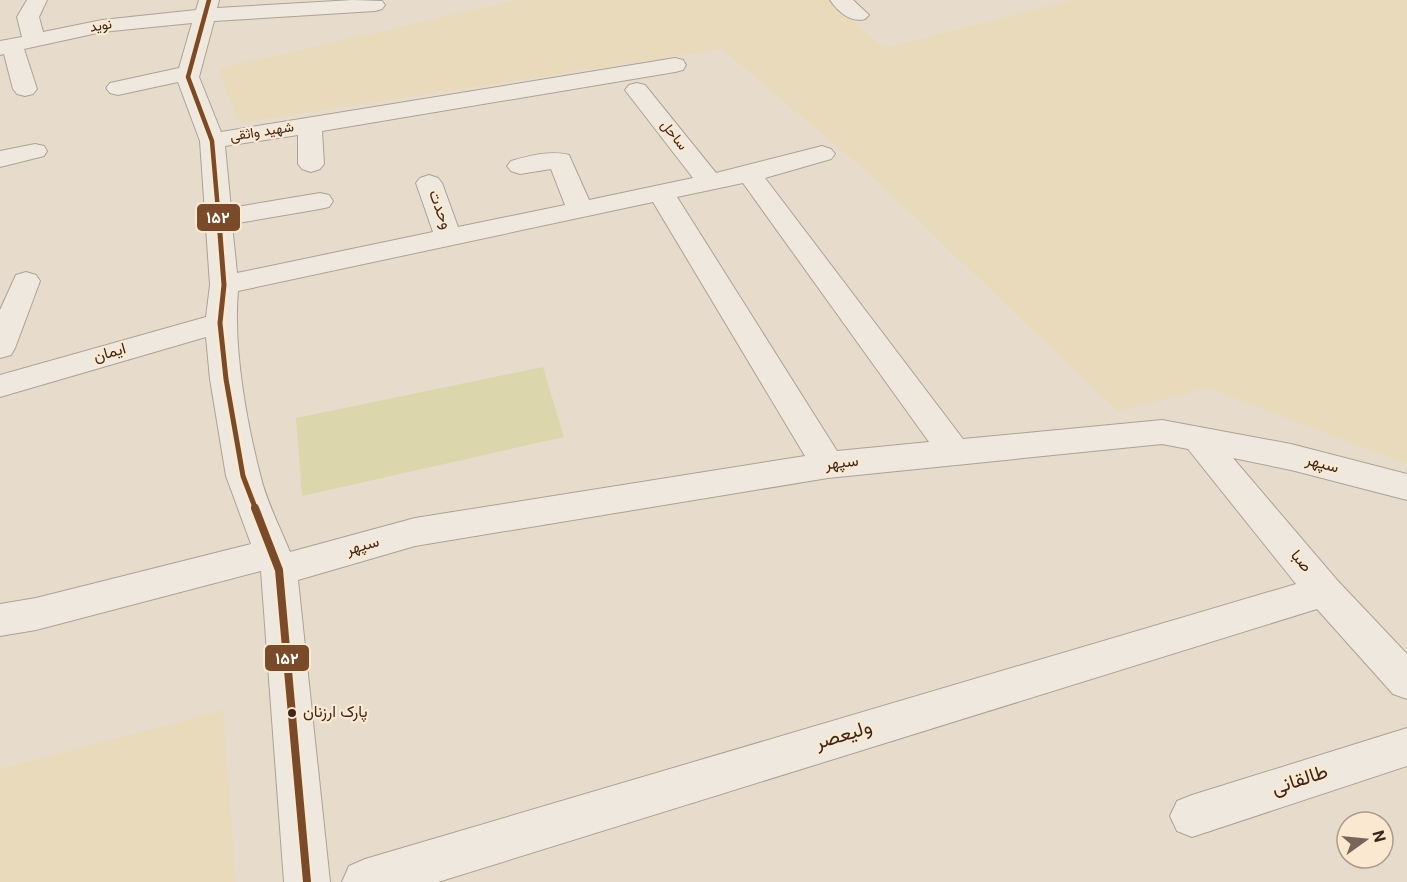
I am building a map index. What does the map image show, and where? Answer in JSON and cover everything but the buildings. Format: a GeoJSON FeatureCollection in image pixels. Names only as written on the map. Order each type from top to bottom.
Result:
{"type":"FeatureCollection","features":[{"type":"Feature","properties":{"kind":"street"},"geometry":{"type":"LineString","coordinates":[[34,39],[28,17],[37,0]]}},
{"type":"Feature","properties":{"kind":"street"},"geometry":{"type":"LineString","coordinates":[[840,0],[858,15]]}},
{"type":"Feature","properties":{"kind":"street","name":"نوید"},"geometry":{"type":"LineString","coordinates":[[6,46],[34,39],[85,20],[207,7],[375,5]]}},
{"type":"Feature","properties":{"kind":"street"},"geometry":{"type":"LineString","coordinates":[[207,7],[188,77],[212,141],[224,285],[220,322],[226,379],[243,476],[276,562],[307,882]]}},
{"type":"Feature","properties":{"kind":"street"},"geometry":{"type":"LineString","coordinates":[[6,46],[25,89]]}},
{"type":"Feature","properties":{"kind":"street"},"geometry":{"type":"LineString","coordinates":[[310,126],[675,65]]}},
{"type":"Feature","properties":{"kind":"street"},"geometry":{"type":"LineString","coordinates":[[118,88],[189,73]]}},
{"type":"Feature","properties":{"kind":"street","name":"ساحل"},"geometry":{"type":"LineString","coordinates":[[636,90],[710,182]]}},
{"type":"Feature","properties":{"kind":"street","name":"شهید واثقی"},"geometry":{"type":"LineString","coordinates":[[212,141],[310,126],[311,164]]}},
{"type":"Feature","properties":{"kind":"street"},"geometry":{"type":"LineString","coordinates":[[0,159],[35,151]]}},
{"type":"Feature","properties":{"kind":"street"},"geometry":{"type":"LineString","coordinates":[[224,285],[749,174],[822,154]]}},
{"type":"Feature","properties":{"kind":"street"},"geometry":{"type":"LineString","coordinates":[[520,166],[560,160],[580,210]]}},
{"type":"Feature","properties":{"kind":"street"},"geometry":{"type":"LineString","coordinates":[[749,174],[954,452]]}},
{"type":"Feature","properties":{"kind":"street","name":"وحدت"},"geometry":{"type":"LineString","coordinates":[[429,183],[449,238]]}},
{"type":"Feature","properties":{"kind":"street"},"geometry":{"type":"LineString","coordinates":[[661,193],[828,465]]}},
{"type":"Feature","properties":{"kind":"street"},"geometry":{"type":"LineString","coordinates":[[220,218],[320,201]]}},
{"type":"Feature","properties":{"kind":"street"},"geometry":{"type":"LineString","coordinates":[[0,348],[26,281]]}},
{"type":"Feature","properties":{"kind":"street","name":"ایمان"},"geometry":{"type":"LineString","coordinates":[[0,386],[220,322]]}},
{"type":"Feature","properties":{"kind":"street","name":"سپهر"},"geometry":{"type":"LineString","coordinates":[[0,620],[415,532],[828,465],[1162,432],[1291,457],[1407,488]]}},
{"type":"Feature","properties":{"kind":"street","name":"صبا"},"geometry":{"type":"LineString","coordinates":[[1198,439],[1324,591],[1407,681]]}},
{"type":"Feature","properties":{"kind":"street","name":"ولیعصر"},"geometry":{"type":"LineString","coordinates":[[365,882],[1324,591]]}},
{"type":"Feature","properties":{"kind":"street","name":"طالقانی"},"geometry":{"type":"LineString","coordinates":[[1192,816],[1407,747]]}},
{"type":"Feature","properties":{"kind":"shaded area"},"geometry":{"type":"Polygon","coordinates":[[[517,0],[829,0],[884,48],[1072,0],[1407,0],[1407,464],[1208,388],[1117,411],[874,178],[722,49],[239,123],[218,69],[517,0]]]}},
{"type":"Feature","properties":{"kind":"shaded area"},"geometry":{"type":"Polygon","coordinates":[[[543,367],[564,437],[302,496],[296,418],[543,367]]]}},
{"type":"Feature","properties":{"kind":"shaded area"},"geometry":{"type":"Polygon","coordinates":[[[223,710],[236,882],[0,882],[0,769],[223,710]]]}},
{"type":"Feature","properties":{"kind":"transit line","name":"۱۵۲"},"geometry":{"type":"LineString","coordinates":[[209,0],[188,77],[212,141],[224,285],[220,323],[226,379],[243,476],[279,570],[307,882]]}},
{"type":"Feature","properties":{"kind":"place","name":"پارک ارزنان"},"geometry":{"type":"Point","coordinates":[292,713]}}]}
